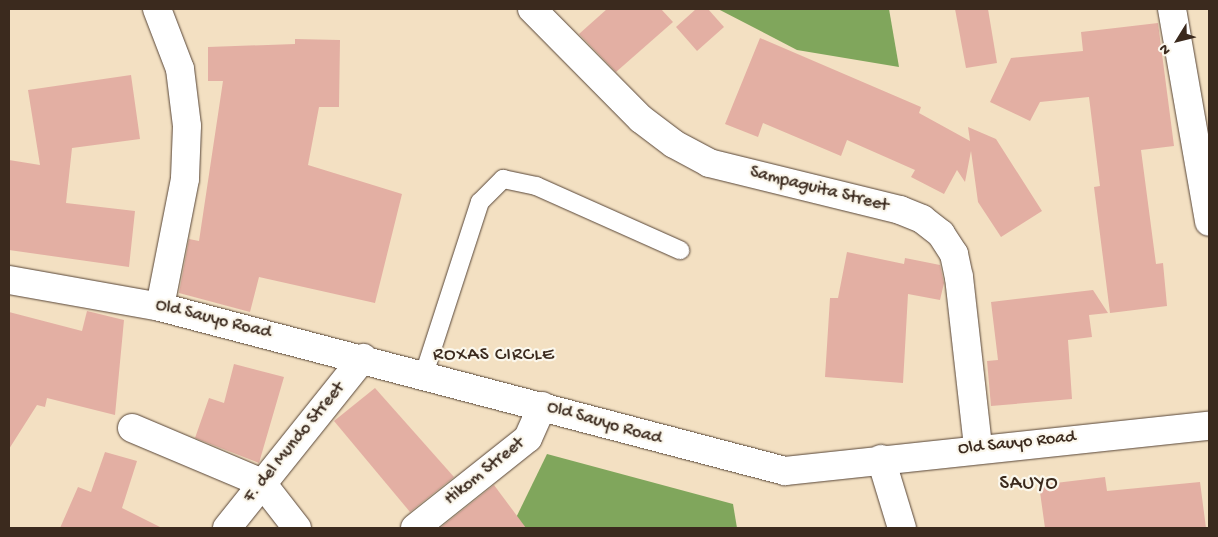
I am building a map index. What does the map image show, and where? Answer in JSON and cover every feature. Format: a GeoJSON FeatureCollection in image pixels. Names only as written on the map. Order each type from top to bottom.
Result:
{"type":"FeatureCollection","features":[{"type":"Feature","properties":{"kind":"street"},"geometry":{"type":"LineString","coordinates":[[157,9],[180,69],[187,126],[185,179],[160,307]]}},
{"type":"Feature","properties":{"kind":"street","name":"Sampaguita Street"},"geometry":{"type":"LineString","coordinates":[[532,9],[641,119],[681,148],[709,163],[900,210],[922,219],[941,234],[954,254],[959,277],[978,447]]}},
{"type":"Feature","properties":{"kind":"street"},"geometry":{"type":"LineString","coordinates":[[1172,9],[1205,162],[1209,222]]}},
{"type":"Feature","properties":{"kind":"street","name":"Old Sauyo Road"},"geometry":{"type":"LineString","coordinates":[[9,280],[160,307],[363,358],[785,470],[978,447],[1209,426]]}},
{"type":"Feature","properties":{"kind":"street","name":"F. del Mundo Street"},"geometry":{"type":"LineString","coordinates":[[227,528],[363,358]]}},
{"type":"Feature","properties":{"kind":"street","name":"Hikom Street"},"geometry":{"type":"LineString","coordinates":[[414,528],[528,438],[542,406]]}},
{"type":"Feature","properties":{"kind":"street"},"geometry":{"type":"LineString","coordinates":[[132,428],[262,483],[297,528]]}},
{"type":"Feature","properties":{"kind":"street"},"geometry":{"type":"LineString","coordinates":[[881,459],[902,528]]}},
{"type":"Feature","properties":{"kind":"lane"},"geometry":{"type":"LineString","coordinates":[[424,374],[480,202],[503,179],[536,186],[680,250]]}},
{"type":"Feature","properties":{"kind":"green space"},"geometry":{"type":"Polygon","coordinates":[[[718,9],[889,9],[899,67],[797,50],[718,9]]]}},
{"type":"Feature","properties":{"kind":"green space"},"geometry":{"type":"Polygon","coordinates":[[[547,454],[733,504],[737,528],[511,528],[547,454]]]}},
{"type":"Feature","properties":{"kind":"building"},"geometry":{"type":"Polygon","coordinates":[[[607,9],[661,9],[673,22],[616,72],[579,34],[607,9]]]}},
{"type":"Feature","properties":{"kind":"building"},"geometry":{"type":"Polygon","coordinates":[[[696,9],[708,9],[724,27],[697,51],[676,27],[696,9]]]}},
{"type":"Feature","properties":{"kind":"building"},"geometry":{"type":"Polygon","coordinates":[[[955,9],[988,9],[997,63],[966,68],[955,9]]]}},
{"type":"Feature","properties":{"kind":"building"},"geometry":{"type":"Polygon","coordinates":[[[1158,23],[1174,146],[1141,150],[1156,264],[1163,263],[1167,306],[1110,313],[1094,187],[1100,186],[1089,97],[1040,102],[1030,121],[990,102],[1011,58],[1083,51],[1081,32],[1158,23]]]}},
{"type":"Feature","properties":{"kind":"building"},"geometry":{"type":"Polygon","coordinates":[[[760,38],[921,107],[919,113],[970,141],[968,127],[996,139],[1042,211],[1001,237],[978,202],[971,151],[965,182],[957,170],[944,194],[911,177],[915,170],[847,140],[841,156],[763,123],[758,137],[725,124],[760,38]]]}},
{"type":"Feature","properties":{"kind":"building"},"geometry":{"type":"Polygon","coordinates":[[[295,39],[340,40],[339,107],[319,107],[308,165],[402,194],[375,303],[259,277],[250,312],[179,293],[189,239],[199,241],[223,81],[208,81],[208,47],[295,44],[295,39]]]}},
{"type":"Feature","properties":{"kind":"building"},"geometry":{"type":"Polygon","coordinates":[[[131,75],[140,139],[72,148],[66,203],[135,211],[129,267],[9,250],[9,160],[40,165],[28,90],[131,75]]]}},
{"type":"Feature","properties":{"kind":"building"},"geometry":{"type":"Polygon","coordinates":[[[847,252],[904,264],[905,258],[940,265],[944,283],[940,300],[908,294],[903,383],[825,377],[830,298],[838,298],[847,252]]]}},
{"type":"Feature","properties":{"kind":"building"},"geometry":{"type":"Polygon","coordinates":[[[1093,290],[1108,313],[1089,315],[1092,337],[1068,340],[1072,399],[991,406],[987,361],[998,360],[991,302],[1093,290]]]}},
{"type":"Feature","properties":{"kind":"building"},"geometry":{"type":"Polygon","coordinates":[[[87,311],[124,320],[115,415],[47,398],[45,407],[37,405],[9,449],[9,312],[82,331],[87,311]]]}},
{"type":"Feature","properties":{"kind":"building"},"geometry":{"type":"Polygon","coordinates":[[[234,364],[284,377],[259,463],[195,438],[209,398],[224,403],[234,364]]]}},
{"type":"Feature","properties":{"kind":"building"},"geometry":{"type":"Polygon","coordinates":[[[375,388],[454,477],[410,512],[334,421],[375,388]]]}},
{"type":"Feature","properties":{"kind":"building"},"geometry":{"type":"Polygon","coordinates":[[[105,452],[137,461],[122,508],[162,528],[60,528],[78,487],[91,492],[105,452]]]}},
{"type":"Feature","properties":{"kind":"building"},"geometry":{"type":"Polygon","coordinates":[[[1105,477],[1107,491],[1200,482],[1206,528],[1045,528],[1039,485],[1105,477]]]}},
{"type":"Feature","properties":{"kind":"building"},"geometry":{"type":"Polygon","coordinates":[[[494,485],[526,528],[440,528],[494,485]]]}},
{"type":"Feature","properties":{"kind":"district","name":"ROXAS CIRCLE"},"geometry":{"type":"Point","coordinates":[494,356]}},
{"type":"Feature","properties":{"kind":"district","name":"SAUYO"},"geometry":{"type":"Point","coordinates":[1029,484]}}]}
